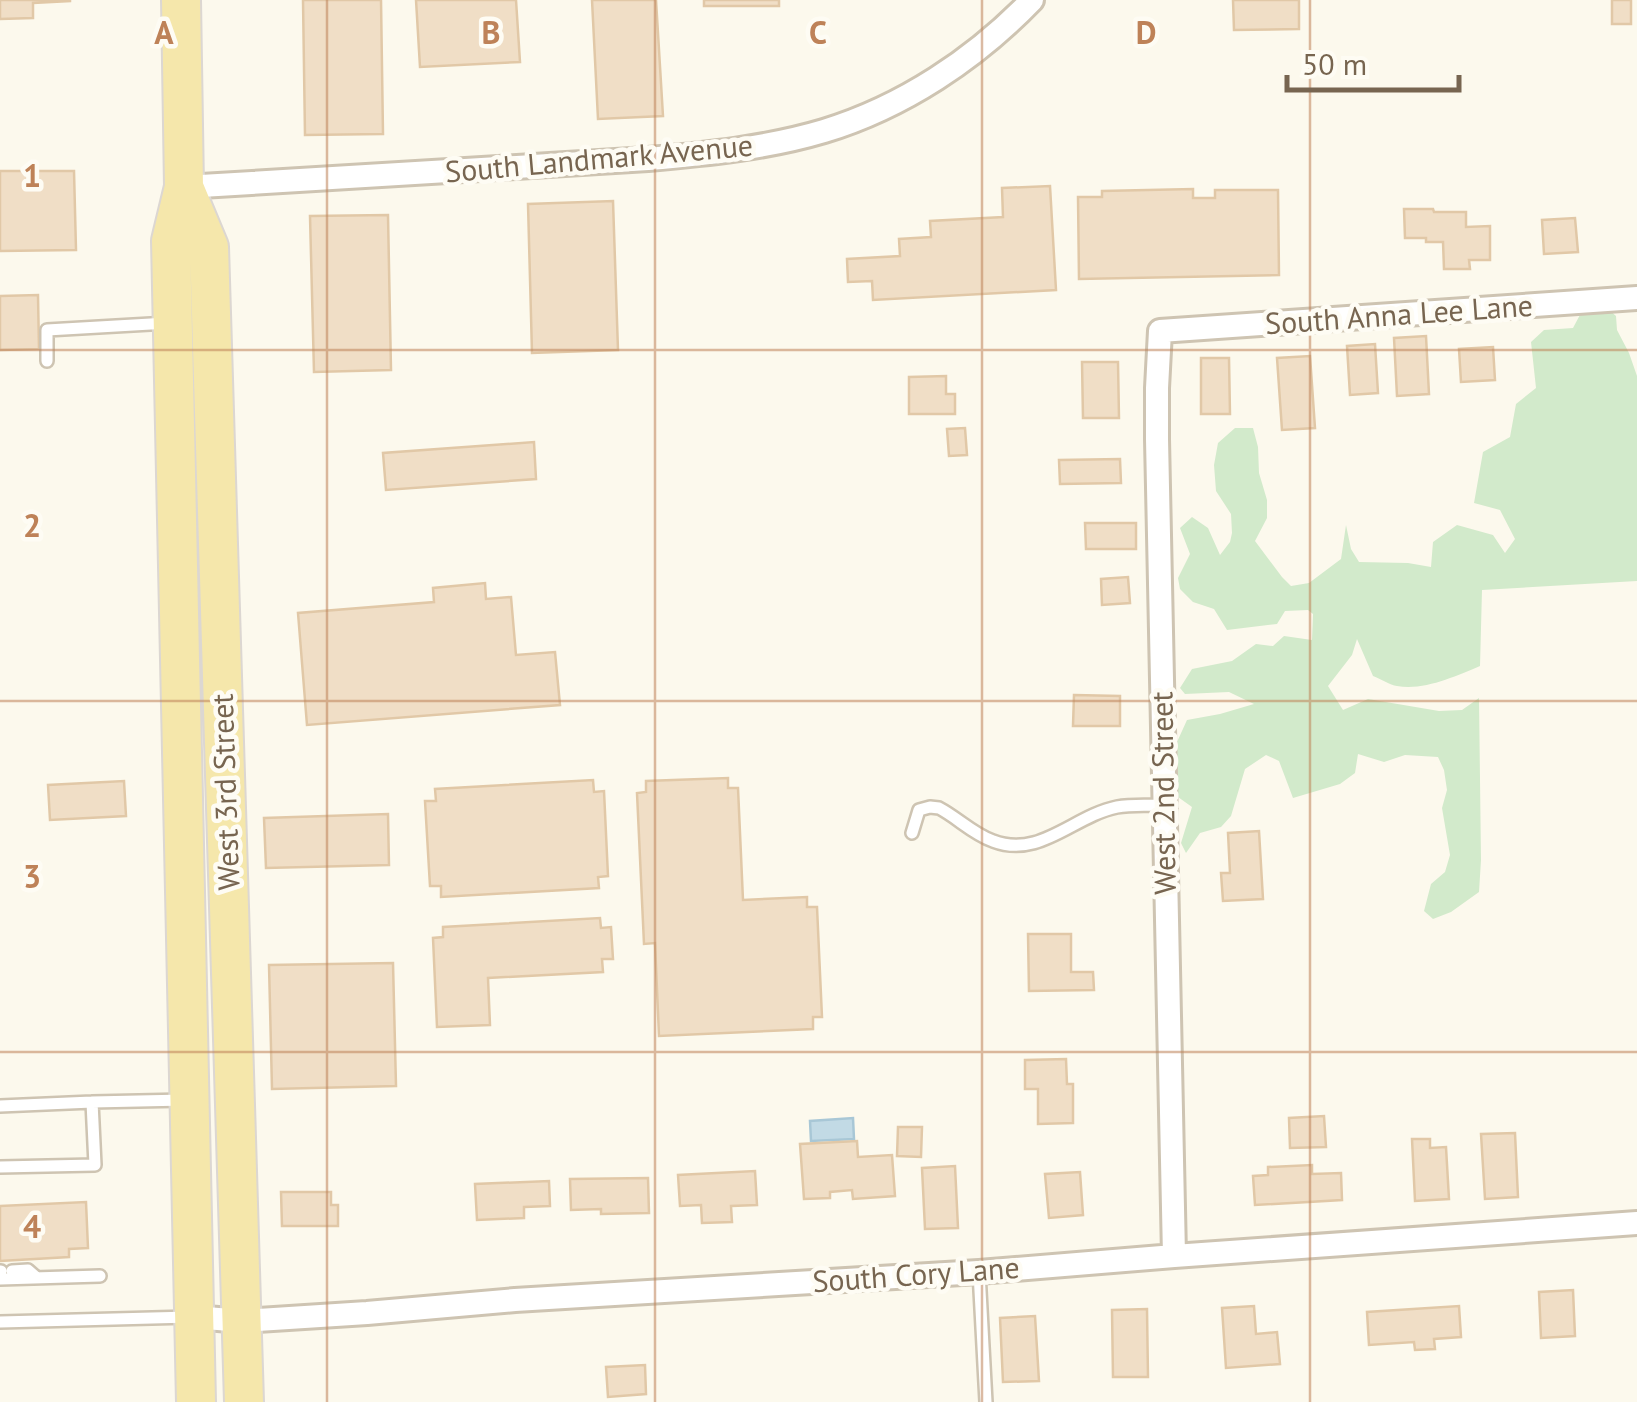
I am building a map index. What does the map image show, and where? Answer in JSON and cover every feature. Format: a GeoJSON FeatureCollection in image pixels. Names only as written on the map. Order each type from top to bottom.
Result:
{"type":"FeatureCollection","features":[{"type":"Feature","properties":{"kind":"main road","name":"West 3rd Street"},"geometry":{"type":"LineString","coordinates":[[181,0],[184,187],[171,241],[196,1402]]}},
{"type":"Feature","properties":{"kind":"main road","name":"West 3rd Street"},"geometry":{"type":"LineString","coordinates":[[184,187],[209,247],[244,1402]]}},
{"type":"Feature","properties":{"kind":"street","name":"South Landmark Avenue"},"geometry":{"type":"LineString","coordinates":[[184,187],[674,157],[784,142],[872,114],[920,88],[984,44],[1032,0]]}},
{"type":"Feature","properties":{"kind":"street","name":"South Anna Lee Lane"},"geometry":{"type":"LineString","coordinates":[[1160,330],[1637,298]]}},
{"type":"Feature","properties":{"kind":"street","name":"West 2nd Street"},"geometry":{"type":"LineString","coordinates":[[1160,330],[1157,388],[1174,1256]]}},
{"type":"Feature","properties":{"kind":"street","name":"South Cory Lane"},"geometry":{"type":"LineString","coordinates":[[194,1317],[242,1321],[1637,1223]]}},
{"type":"Feature","properties":{"kind":"lane"},"geometry":{"type":"LineString","coordinates":[[47,361],[47,330],[172,322]]}},
{"type":"Feature","properties":{"kind":"lane"},"geometry":{"type":"LineString","coordinates":[[912,833],[919,810],[930,806],[940,808],[992,841],[1030,846],[1116,808],[1164,806]]}},
{"type":"Feature","properties":{"kind":"lane"},"geometry":{"type":"LineString","coordinates":[[0,1106],[190,1100]]}},
{"type":"Feature","properties":{"kind":"lane"},"geometry":{"type":"LineString","coordinates":[[0,1167],[95,1166],[92,1102]]}},
{"type":"Feature","properties":{"kind":"lane"},"geometry":{"type":"LineString","coordinates":[[4,1271],[28,1270],[38,1278]]}},
{"type":"Feature","properties":{"kind":"lane"},"geometry":{"type":"LineString","coordinates":[[979,1272],[986,1402]]}},
{"type":"Feature","properties":{"kind":"lane"},"geometry":{"type":"LineString","coordinates":[[0,1279],[100,1276]]}},
{"type":"Feature","properties":{"kind":"lane"},"geometry":{"type":"LineString","coordinates":[[0,1322],[194,1317]]}},
{"type":"Feature","properties":{"kind":"green space"},"geometry":{"type":"Polygon","coordinates":[[[1591,294],[1616,316],[1617,330],[1637,376],[1637,581],[1482,590],[1480,666],[1429,685],[1394,685],[1373,676],[1357,639],[1352,655],[1328,686],[1343,710],[1368,699],[1439,711],[1462,710],[1479,698],[1479,892],[1451,912],[1433,919],[1424,911],[1431,884],[1445,872],[1450,855],[1442,808],[1447,790],[1438,757],[1405,755],[1384,762],[1358,754],[1355,773],[1340,784],[1293,798],[1279,761],[1266,755],[1245,769],[1231,816],[1221,827],[1200,833],[1186,853],[1181,843],[1192,807],[1178,797],[1177,742],[1187,720],[1254,704],[1229,692],[1185,694],[1180,688],[1192,669],[1232,661],[1256,644],[1273,646],[1284,636],[1312,640],[1313,614],[1308,610],[1285,611],[1277,624],[1227,630],[1214,609],[1193,602],[1180,589],[1178,578],[1190,554],[1180,528],[1192,517],[1208,528],[1220,555],[1230,542],[1231,514],[1216,491],[1214,465],[1218,443],[1235,428],[1253,428],[1267,500],[1267,518],[1255,541],[1291,586],[1309,583],[1341,559],[1346,525],[1351,549],[1359,562],[1431,567],[1433,542],[1457,525],[1493,535],[1505,553],[1515,539],[1500,510],[1474,503],[1483,452],[1510,437],[1516,404],[1536,388],[1531,342],[1544,330],[1573,328],[1591,294]]]}},
{"type":"Feature","properties":{"kind":"water"},"geometry":{"type":"Polygon","coordinates":[[[853,1118],[854,1139],[811,1141],[810,1121],[853,1118]]]}},
{"type":"Feature","properties":{"kind":"building"},"geometry":{"type":"Polygon","coordinates":[[[0,0],[70,1],[33,3],[33,18],[0,19],[0,0]]]}},
{"type":"Feature","properties":{"kind":"building"},"geometry":{"type":"Polygon","coordinates":[[[303,0],[381,0],[383,134],[305,135],[303,0]]]}},
{"type":"Feature","properties":{"kind":"building"},"geometry":{"type":"Polygon","coordinates":[[[416,0],[516,0],[520,62],[420,67],[416,0]]]}},
{"type":"Feature","properties":{"kind":"building"},"geometry":{"type":"Polygon","coordinates":[[[592,0],[656,0],[663,116],[598,119],[592,0]]]}},
{"type":"Feature","properties":{"kind":"building"},"geometry":{"type":"Polygon","coordinates":[[[704,0],[779,0],[779,6],[704,6],[704,0]]]}},
{"type":"Feature","properties":{"kind":"building"},"geometry":{"type":"Polygon","coordinates":[[[1233,0],[1299,0],[1299,29],[1234,30],[1233,0]]]}},
{"type":"Feature","properties":{"kind":"building"},"geometry":{"type":"Polygon","coordinates":[[[1612,0],[1631,0],[1631,24],[1612,24],[1612,0]]]}},
{"type":"Feature","properties":{"kind":"building"},"geometry":{"type":"Polygon","coordinates":[[[0,171],[74,171],[76,250],[0,251],[0,171]]]}},
{"type":"Feature","properties":{"kind":"building"},"geometry":{"type":"Polygon","coordinates":[[[1050,186],[1056,290],[873,300],[872,281],[848,282],[847,259],[900,256],[899,239],[931,237],[930,221],[1003,217],[1002,188],[1050,186]]]}},
{"type":"Feature","properties":{"kind":"building"},"geometry":{"type":"Polygon","coordinates":[[[1193,189],[1193,198],[1215,198],[1215,190],[1278,190],[1279,275],[1079,279],[1078,197],[1102,197],[1102,191],[1193,189]]]}},
{"type":"Feature","properties":{"kind":"building"},"geometry":{"type":"Polygon","coordinates":[[[613,201],[618,350],[532,353],[528,204],[613,201]]]}},
{"type":"Feature","properties":{"kind":"building"},"geometry":{"type":"Polygon","coordinates":[[[1404,209],[1466,212],[1466,227],[1490,226],[1490,260],[1469,260],[1470,269],[1444,269],[1443,242],[1405,238],[1404,209]]]}},
{"type":"Feature","properties":{"kind":"building"},"geometry":{"type":"Polygon","coordinates":[[[388,215],[391,370],[314,372],[310,216],[388,215]]]}},
{"type":"Feature","properties":{"kind":"building"},"geometry":{"type":"Polygon","coordinates":[[[1575,218],[1578,252],[1544,254],[1542,220],[1575,218]]]}},
{"type":"Feature","properties":{"kind":"building"},"geometry":{"type":"Polygon","coordinates":[[[38,295],[39,349],[0,350],[0,296],[38,295]]]}},
{"type":"Feature","properties":{"kind":"building"},"geometry":{"type":"Polygon","coordinates":[[[1426,336],[1429,394],[1397,396],[1394,338],[1426,336]]]}},
{"type":"Feature","properties":{"kind":"building"},"geometry":{"type":"Polygon","coordinates":[[[1375,344],[1378,393],[1350,395],[1347,346],[1375,344]]]}},
{"type":"Feature","properties":{"kind":"building"},"geometry":{"type":"Polygon","coordinates":[[[1493,347],[1495,380],[1461,382],[1459,349],[1493,347]]]}},
{"type":"Feature","properties":{"kind":"building"},"geometry":{"type":"Polygon","coordinates":[[[1310,356],[1315,428],[1282,430],[1277,358],[1310,356]]]}},
{"type":"Feature","properties":{"kind":"building"},"geometry":{"type":"Polygon","coordinates":[[[1201,358],[1229,358],[1230,414],[1201,414],[1201,358]]]}},
{"type":"Feature","properties":{"kind":"building"},"geometry":{"type":"Polygon","coordinates":[[[1082,362],[1118,362],[1119,418],[1083,418],[1082,362]]]}},
{"type":"Feature","properties":{"kind":"building"},"geometry":{"type":"Polygon","coordinates":[[[946,376],[946,394],[955,394],[955,414],[909,414],[909,377],[946,376]]]}},
{"type":"Feature","properties":{"kind":"building"},"geometry":{"type":"Polygon","coordinates":[[[965,428],[967,455],[949,456],[947,429],[965,428]]]}},
{"type":"Feature","properties":{"kind":"building"},"geometry":{"type":"Polygon","coordinates":[[[534,442],[536,479],[386,490],[383,453],[534,442]]]}},
{"type":"Feature","properties":{"kind":"building"},"geometry":{"type":"Polygon","coordinates":[[[1120,459],[1121,483],[1060,484],[1059,460],[1120,459]]]}},
{"type":"Feature","properties":{"kind":"building"},"geometry":{"type":"Polygon","coordinates":[[[1085,523],[1136,523],[1136,549],[1086,549],[1085,523]]]}},
{"type":"Feature","properties":{"kind":"building"},"geometry":{"type":"Polygon","coordinates":[[[1128,577],[1130,603],[1102,605],[1101,579],[1128,577]]]}},
{"type":"Feature","properties":{"kind":"building"},"geometry":{"type":"Polygon","coordinates":[[[485,583],[486,599],[511,597],[516,655],[555,652],[560,705],[307,725],[298,613],[434,602],[433,588],[485,583]]]}},
{"type":"Feature","properties":{"kind":"building"},"geometry":{"type":"Polygon","coordinates":[[[1074,695],[1120,696],[1120,726],[1073,726],[1074,695]]]}},
{"type":"Feature","properties":{"kind":"building"},"geometry":{"type":"Polygon","coordinates":[[[728,778],[728,788],[738,788],[743,900],[807,897],[807,907],[817,907],[822,1017],[813,1017],[813,1029],[659,1036],[655,943],[644,944],[637,793],[646,792],[646,781],[728,778]]]}},
{"type":"Feature","properties":{"kind":"building"},"geometry":{"type":"Polygon","coordinates":[[[593,780],[594,792],[604,791],[608,876],[598,877],[599,888],[441,897],[441,886],[430,886],[425,801],[436,801],[435,789],[593,780]]]}},
{"type":"Feature","properties":{"kind":"building"},"geometry":{"type":"Polygon","coordinates":[[[124,781],[126,816],[50,820],[48,785],[124,781]]]}},
{"type":"Feature","properties":{"kind":"building"},"geometry":{"type":"Polygon","coordinates":[[[388,814],[389,865],[266,868],[264,818],[388,814]]]}},
{"type":"Feature","properties":{"kind":"building"},"geometry":{"type":"Polygon","coordinates":[[[1259,831],[1263,899],[1223,901],[1221,873],[1230,873],[1228,833],[1259,831]]]}},
{"type":"Feature","properties":{"kind":"building"},"geometry":{"type":"Polygon","coordinates":[[[600,918],[601,928],[611,927],[613,959],[602,959],[603,972],[488,978],[490,1025],[437,1027],[433,938],[443,937],[443,927],[600,918]]]}},
{"type":"Feature","properties":{"kind":"building"},"geometry":{"type":"Polygon","coordinates":[[[1028,934],[1071,934],[1071,972],[1093,972],[1094,990],[1029,991],[1028,934]]]}},
{"type":"Feature","properties":{"kind":"building"},"geometry":{"type":"Polygon","coordinates":[[[393,963],[396,1086],[272,1089],[269,965],[393,963]]]}},
{"type":"Feature","properties":{"kind":"building"},"geometry":{"type":"Polygon","coordinates":[[[1066,1059],[1067,1084],[1073,1084],[1073,1123],[1038,1124],[1038,1089],[1025,1089],[1025,1060],[1066,1059]]]}},
{"type":"Feature","properties":{"kind":"building"},"geometry":{"type":"Polygon","coordinates":[[[1324,1116],[1326,1147],[1290,1148],[1289,1118],[1324,1116]]]}},
{"type":"Feature","properties":{"kind":"building"},"geometry":{"type":"Polygon","coordinates":[[[898,1127],[922,1127],[921,1157],[897,1156],[898,1127]]]}},
{"type":"Feature","properties":{"kind":"building"},"geometry":{"type":"Polygon","coordinates":[[[1515,1133],[1518,1197],[1485,1199],[1481,1134],[1515,1133]]]}},
{"type":"Feature","properties":{"kind":"building"},"geometry":{"type":"Polygon","coordinates":[[[1412,1139],[1430,1139],[1430,1148],[1446,1147],[1449,1199],[1415,1201],[1412,1139]]]}},
{"type":"Feature","properties":{"kind":"building"},"geometry":{"type":"Polygon","coordinates":[[[857,1141],[858,1157],[892,1155],[895,1196],[853,1199],[852,1190],[830,1192],[830,1198],[804,1199],[800,1144],[857,1141]]]}},
{"type":"Feature","properties":{"kind":"building"},"geometry":{"type":"Polygon","coordinates":[[[1312,1165],[1312,1174],[1341,1173],[1342,1200],[1255,1205],[1253,1176],[1268,1175],[1268,1167],[1312,1165]]]}},
{"type":"Feature","properties":{"kind":"building"},"geometry":{"type":"Polygon","coordinates":[[[955,1166],[958,1228],[925,1229],[922,1168],[955,1166]]]}},
{"type":"Feature","properties":{"kind":"building"},"geometry":{"type":"Polygon","coordinates":[[[755,1171],[757,1205],[731,1206],[732,1222],[702,1223],[701,1205],[680,1206],[678,1175],[755,1171]]]}},
{"type":"Feature","properties":{"kind":"building"},"geometry":{"type":"Polygon","coordinates":[[[1080,1172],[1083,1215],[1049,1218],[1045,1174],[1080,1172]]]}},
{"type":"Feature","properties":{"kind":"building"},"geometry":{"type":"Polygon","coordinates":[[[648,1178],[649,1213],[571,1210],[570,1179],[648,1178]]]}},
{"type":"Feature","properties":{"kind":"building"},"geometry":{"type":"Polygon","coordinates":[[[549,1181],[550,1206],[524,1207],[524,1218],[477,1220],[475,1184],[549,1181]]]}},
{"type":"Feature","properties":{"kind":"building"},"geometry":{"type":"Polygon","coordinates":[[[281,1192],[331,1192],[331,1205],[338,1205],[338,1226],[282,1226],[281,1192]]]}},
{"type":"Feature","properties":{"kind":"building"},"geometry":{"type":"Polygon","coordinates":[[[86,1202],[88,1248],[69,1249],[69,1257],[0,1261],[0,1206],[86,1202]]]}},
{"type":"Feature","properties":{"kind":"building"},"geometry":{"type":"Polygon","coordinates":[[[1573,1290],[1575,1336],[1541,1338],[1539,1292],[1573,1290]]]}},
{"type":"Feature","properties":{"kind":"building"},"geometry":{"type":"Polygon","coordinates":[[[1254,1306],[1256,1334],[1277,1332],[1280,1364],[1226,1368],[1222,1308],[1254,1306]]]}},
{"type":"Feature","properties":{"kind":"building"},"geometry":{"type":"Polygon","coordinates":[[[1459,1306],[1461,1337],[1434,1339],[1435,1349],[1415,1350],[1414,1342],[1369,1345],[1367,1312],[1459,1306]]]}},
{"type":"Feature","properties":{"kind":"building"},"geometry":{"type":"Polygon","coordinates":[[[1147,1309],[1148,1377],[1113,1377],[1112,1310],[1147,1309]]]}},
{"type":"Feature","properties":{"kind":"building"},"geometry":{"type":"Polygon","coordinates":[[[1035,1316],[1039,1381],[1003,1382],[1000,1318],[1035,1316]]]}},
{"type":"Feature","properties":{"kind":"building"},"geometry":{"type":"Polygon","coordinates":[[[645,1365],[646,1394],[608,1397],[606,1367],[645,1365]]]}}]}
